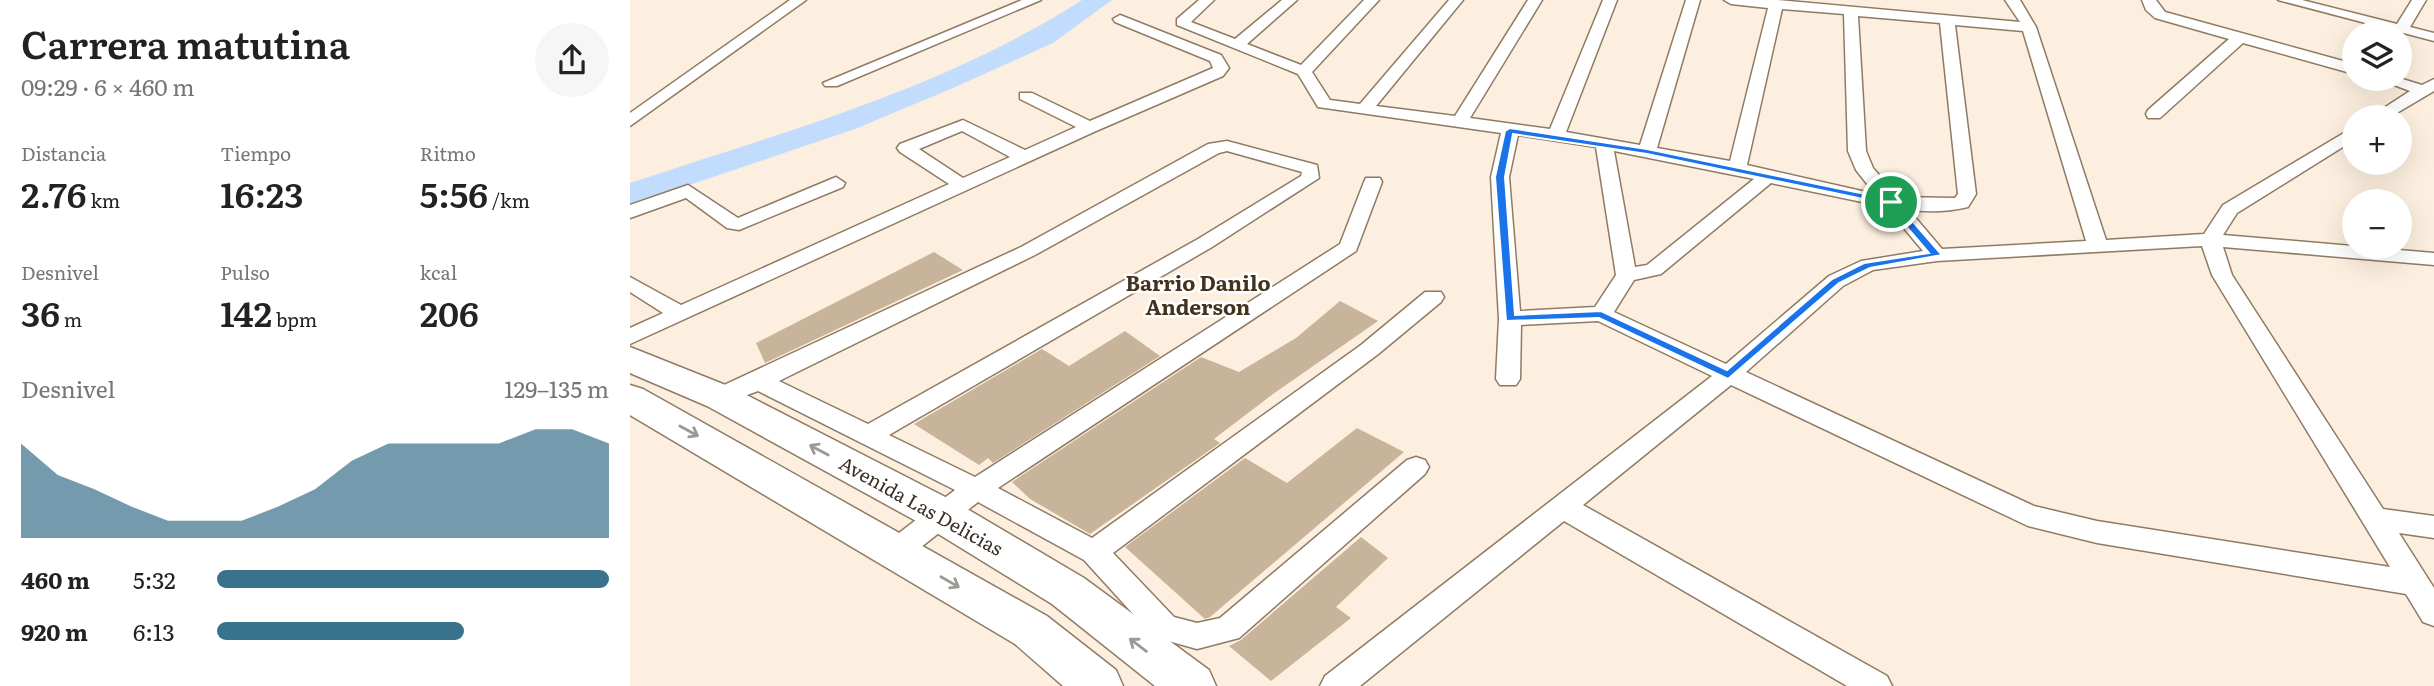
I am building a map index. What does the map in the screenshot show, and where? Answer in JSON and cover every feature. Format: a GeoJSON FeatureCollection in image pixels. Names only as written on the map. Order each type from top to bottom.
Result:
{"type":"FeatureCollection","features":[{"type":"Feature","properties":{"kind":"main road","name":"Avenida Las Delicias"},"geometry":{"type":"LineString","coordinates":[[630,359],[720,397],[942,516],[1068,592],[1192,686]]}},
{"type":"Feature","properties":{"kind":"main road"},"geometry":{"type":"LineString","coordinates":[[630,398],[1031,630],[1099,686]]}},
{"type":"Feature","properties":{"kind":"street"},"geometry":{"type":"LineString","coordinates":[[630,121],[799,0]]}},
{"type":"Feature","properties":{"kind":"street"},"geometry":{"type":"LineString","coordinates":[[831,83],[1034,0]]}},
{"type":"Feature","properties":{"kind":"street"},"geometry":{"type":"LineString","coordinates":[[1207,0],[1182,22],[1188,27],[1304,71],[1324,104],[1510,131],[1556,135],[1737,168],[1766,178],[1891,202],[1946,207],[1961,203],[1967,194],[1947,20]]}},
{"type":"Feature","properties":{"kind":"street"},"geometry":{"type":"LineString","coordinates":[[1237,46],[1290,0]]}},
{"type":"Feature","properties":{"kind":"street"},"geometry":{"type":"LineString","coordinates":[[1304,71],[1372,0]]}},
{"type":"Feature","properties":{"kind":"street"},"geometry":{"type":"LineString","coordinates":[[1365,110],[1456,0]]}},
{"type":"Feature","properties":{"kind":"street"},"geometry":{"type":"LineString","coordinates":[[1458,123],[1535,0]]}},
{"type":"Feature","properties":{"kind":"street"},"geometry":{"type":"LineString","coordinates":[[1556,135],[1610,0]]}},
{"type":"Feature","properties":{"kind":"street"},"geometry":{"type":"LineString","coordinates":[[1647,152],[1693,0]]}},
{"type":"Feature","properties":{"kind":"street"},"geometry":{"type":"LineString","coordinates":[[1731,0],[2029,27]]}},
{"type":"Feature","properties":{"kind":"street"},"geometry":{"type":"LineString","coordinates":[[1903,0],[1905,16]]}},
{"type":"Feature","properties":{"kind":"street"},"geometry":{"type":"LineString","coordinates":[[2012,0],[2020,7],[2029,27],[2098,246]]}},
{"type":"Feature","properties":{"kind":"street"},"geometry":{"type":"LineString","coordinates":[[2149,0],[2151,7],[2160,15],[2342,66]]}},
{"type":"Feature","properties":{"kind":"street"},"geometry":{"type":"LineString","coordinates":[[2285,0],[2369,21]]}},
{"type":"Feature","properties":{"kind":"street"},"geometry":{"type":"LineString","coordinates":[[2406,21],[2419,0]]}},
{"type":"Feature","properties":{"kind":"street"},"geometry":{"type":"LineString","coordinates":[[1737,168],[1776,5]]}},
{"type":"Feature","properties":{"kind":"street"},"geometry":{"type":"LineString","coordinates":[[1851,12],[1857,151],[1864,170],[1937,255]]}},
{"type":"Feature","properties":{"kind":"street"},"geometry":{"type":"LineString","coordinates":[[630,337],[1090,127],[1217,73],[1221,68],[1216,58],[1120,19]]}},
{"type":"Feature","properties":{"kind":"street"},"geometry":{"type":"LineString","coordinates":[[2412,32],[2434,37]]}},
{"type":"Feature","properties":{"kind":"street"},"geometry":{"type":"LineString","coordinates":[[2154,114],[2239,38]]}},
{"type":"Feature","properties":{"kind":"street"},"geometry":{"type":"LineString","coordinates":[[2398,105],[2428,87]]}},
{"type":"Feature","properties":{"kind":"street"},"geometry":{"type":"LineString","coordinates":[[1026,96],[1090,127]]}},
{"type":"Feature","properties":{"kind":"street"},"geometry":{"type":"LineString","coordinates":[[962,186],[906,148],[963,125],[1024,157]]}},
{"type":"Feature","properties":{"kind":"street"},"geometry":{"type":"LineString","coordinates":[[1508,379],[1510,318],[1500,177],[1510,131]]}},
{"type":"Feature","properties":{"kind":"street"},"geometry":{"type":"LineString","coordinates":[[2210,240],[2230,209],[2342,139]]}},
{"type":"Feature","properties":{"kind":"street"},"geometry":{"type":"LineString","coordinates":[[1601,314],[1617,294],[1626,275],[1604,145]]}},
{"type":"Feature","properties":{"kind":"street"},"geometry":{"type":"LineString","coordinates":[[720,397],[759,381],[1028,251],[1214,148],[1227,146],[1311,169],[1310,178],[1205,243],[869,435]]}},
{"type":"Feature","properties":{"kind":"street"},"geometry":{"type":"LineString","coordinates":[[1626,275],[1654,270],[1766,178]]}},
{"type":"Feature","properties":{"kind":"street"},"geometry":{"type":"LineString","coordinates":[[896,551],[976,489],[1349,247],[1373,182]]}},
{"type":"Feature","properties":{"kind":"street"},"geometry":{"type":"LineString","coordinates":[[630,212],[688,191],[734,224],[739,224],[836,183]]}},
{"type":"Feature","properties":{"kind":"street"},"geometry":{"type":"LineString","coordinates":[[2210,240],[2222,275],[2434,613]]}},
{"type":"Feature","properties":{"kind":"street"},"geometry":{"type":"LineString","coordinates":[[1336,686],[1728,375],[1836,281],[1868,265],[1937,255],[2210,240],[2434,259]]}},
{"type":"Feature","properties":{"kind":"street"},"geometry":{"type":"LineString","coordinates":[[630,283],[679,314]]}},
{"type":"Feature","properties":{"kind":"street"},"geometry":{"type":"LineString","coordinates":[[1094,552],[1369,350],[1433,297]]}},
{"type":"Feature","properties":{"kind":"street"},"geometry":{"type":"LineString","coordinates":[[1510,318],[1601,314],[2028,515],[2097,532],[2414,583]]}},
{"type":"Feature","properties":{"kind":"street"},"geometry":{"type":"LineString","coordinates":[[759,381],[976,489],[1094,552],[1165,628],[1197,636],[1227,629],[1416,467]]}},
{"type":"Feature","properties":{"kind":"street"},"geometry":{"type":"LineString","coordinates":[[1563,507],[1875,686]]}},
{"type":"Feature","properties":{"kind":"street"},"geometry":{"type":"LineString","coordinates":[[2375,519],[2434,527]]}},
{"type":"Feature","properties":{"kind":"building"},"geometry":{"type":"Polygon","coordinates":[[[934,252],[963,270],[765,363],[756,343],[934,252]]]}},
{"type":"Feature","properties":{"kind":"building"},"geometry":{"type":"Polygon","coordinates":[[[1340,301],[1378,321],[1214,439],[1220,443],[1090,534],[1030,499],[1012,482],[1201,357],[1239,372],[1296,338],[1340,301]]]}},
{"type":"Feature","properties":{"kind":"building"},"geometry":{"type":"Polygon","coordinates":[[[1125,331],[1160,356],[993,463],[988,458],[979,465],[914,424],[1042,349],[1069,366],[1125,331]]]}},
{"type":"Feature","properties":{"kind":"building"},"geometry":{"type":"Polygon","coordinates":[[[1357,428],[1404,452],[1210,617],[1205,619],[1125,547],[1245,458],[1287,483],[1357,428]]]}},
{"type":"Feature","properties":{"kind":"building"},"geometry":{"type":"Polygon","coordinates":[[[1361,537],[1388,558],[1336,607],[1351,618],[1271,681],[1229,646],[1241,640],[1361,537]]]}},
{"type":"Feature","properties":{"kind":"waterway"},"geometry":{"type":"LineString","coordinates":[[630,195],[844,122],[943,82],[1043,37],[1099,0]]}},
{"type":"Feature","properties":{"kind":"district","name":"Barrio Danilo Anderson"},"geometry":{"type":"Point","coordinates":[1198,296]}},
{"type":"Feature","properties":{"kind":"route"},"geometry":{"type":"LineString","coordinates":[[1510,131],[1556,135],[1737,168],[1766,178],[1891,202],[1937,255],[1868,265],[1836,281],[1728,375],[1601,314],[1510,318],[1500,177],[1510,131]]}}]}
